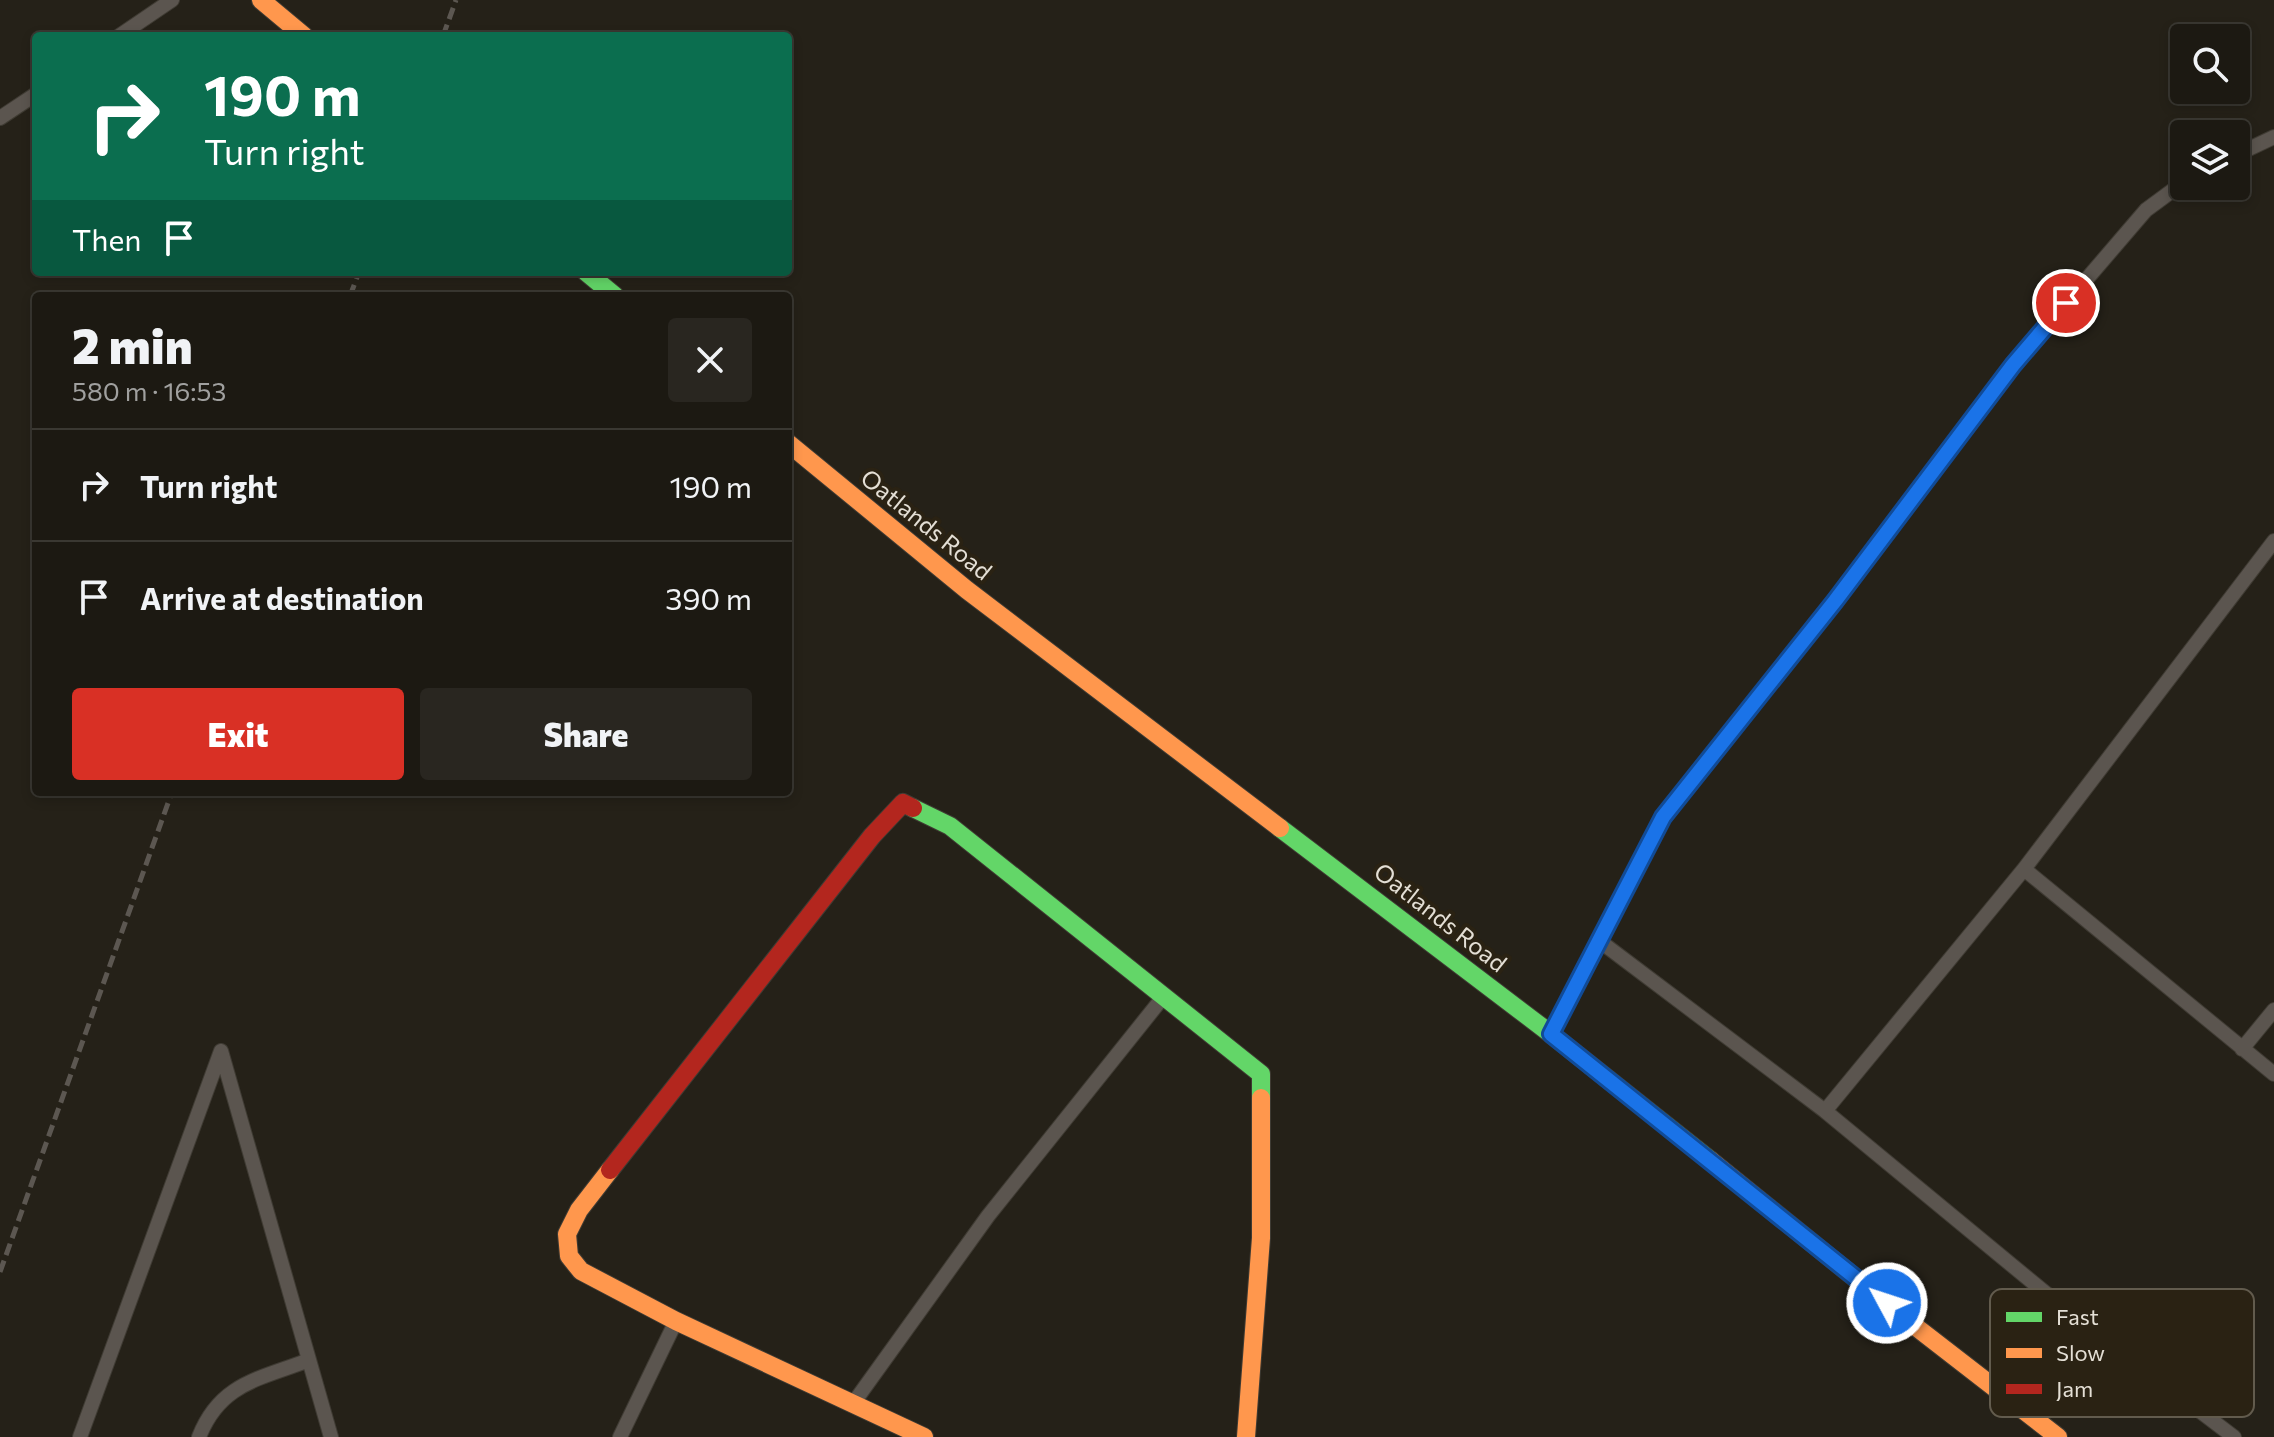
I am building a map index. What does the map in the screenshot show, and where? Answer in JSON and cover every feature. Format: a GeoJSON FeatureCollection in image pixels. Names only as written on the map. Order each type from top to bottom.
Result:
{"type":"FeatureCollection","features":[{"type":"Feature","properties":{"kind":"street"},"geometry":{"type":"LineString","coordinates":[[125,32],[172,0]]}},
{"type":"Feature","properties":{"kind":"street"},"geometry":{"type":"LineString","coordinates":[[261,0],[299,32]]}},
{"type":"Feature","properties":{"kind":"street"},"geometry":{"type":"LineString","coordinates":[[0,118],[32,97]]}},
{"type":"Feature","properties":{"kind":"street"},"geometry":{"type":"LineString","coordinates":[[2250,148],[2274,137]]}},
{"type":"Feature","properties":{"kind":"street"},"geometry":{"type":"LineString","coordinates":[[1551,1034],[1663,817],[1835,601],[2013,365],[2146,210],[2170,192]]}},
{"type":"Feature","properties":{"kind":"street"},"geometry":{"type":"LineString","coordinates":[[591,276],[610,292]]}},
{"type":"Feature","properties":{"kind":"street","name":"Oatlands Road"},"geometry":{"type":"LineString","coordinates":[[792,446],[967,590],[1551,1034],[1990,1384]]}},
{"type":"Feature","properties":{"kind":"street"},"geometry":{"type":"LineString","coordinates":[[1825,1111],[2024,869],[2274,541]]}},
{"type":"Feature","properties":{"kind":"street"},"geometry":{"type":"LineString","coordinates":[[924,1437],[676,1321],[581,1271],[570,1261],[565,1250],[571,1224],[579,1210],[872,836],[903,803],[950,826],[1261,1074],[1261,1238],[1246,1437]]}},
{"type":"Feature","properties":{"kind":"street"},"geometry":{"type":"LineString","coordinates":[[2024,869],[2274,1074]]}},
{"type":"Feature","properties":{"kind":"street"},"geometry":{"type":"LineString","coordinates":[[1601,942],[1825,1111],[2041,1289]]}},
{"type":"Feature","properties":{"kind":"street"},"geometry":{"type":"LineString","coordinates":[[852,1405],[988,1216],[1164,996]]}},
{"type":"Feature","properties":{"kind":"street"},"geometry":{"type":"LineString","coordinates":[[2242,1049],[2274,1010]]}},
{"type":"Feature","properties":{"kind":"street"},"geometry":{"type":"LineString","coordinates":[[80,1437],[221,1051],[331,1437]]}},
{"type":"Feature","properties":{"kind":"street"},"geometry":{"type":"LineString","coordinates":[[620,1437],[676,1321]]}},
{"type":"Feature","properties":{"kind":"street"},"geometry":{"type":"LineString","coordinates":[[199,1437],[217,1403],[232,1391],[309,1360]]}},
{"type":"Feature","properties":{"kind":"street","name":"Oatlands Road"},"geometry":{"type":"LineString","coordinates":[[2032,1417],[2058,1437]]}},
{"type":"Feature","properties":{"kind":"street"},"geometry":{"type":"LineString","coordinates":[[2208,1417],[2234,1437]]}},
{"type":"Feature","properties":{"kind":"railway"},"geometry":{"type":"LineString","coordinates":[[444,32],[456,0]]}},
{"type":"Feature","properties":{"kind":"railway"},"geometry":{"type":"LineString","coordinates":[[352,292],[358,276]]}},
{"type":"Feature","properties":{"kind":"railway"},"geometry":{"type":"LineString","coordinates":[[0,1272],[171,796]]}},
{"type":"Feature","properties":{"kind":"traffic: fast"},"geometry":{"type":"LineString","coordinates":[[591,276],[610,292]]}},
{"type":"Feature","properties":{"kind":"traffic: fast"},"geometry":{"type":"LineString","coordinates":[[913,808],[950,826],[1261,1074],[1261,1098]]}},
{"type":"Feature","properties":{"kind":"traffic: fast"},"geometry":{"type":"LineString","coordinates":[[1280,828],[1551,1034],[1710,1160]]}},
{"type":"Feature","properties":{"kind":"traffic: slow"},"geometry":{"type":"LineString","coordinates":[[261,0],[299,32]]}},
{"type":"Feature","properties":{"kind":"traffic: slow"},"geometry":{"type":"LineString","coordinates":[[792,446],[967,590],[1280,828]]}},
{"type":"Feature","properties":{"kind":"traffic: slow"},"geometry":{"type":"LineString","coordinates":[[1246,1437],[1261,1238],[1261,1098]]}},
{"type":"Feature","properties":{"kind":"traffic: slow"},"geometry":{"type":"LineString","coordinates":[[1710,1160],[1990,1384]]}},
{"type":"Feature","properties":{"kind":"traffic: slow"},"geometry":{"type":"LineString","coordinates":[[610,1170],[579,1210],[567,1234],[569,1256],[581,1271],[676,1321],[924,1437]]}},
{"type":"Feature","properties":{"kind":"traffic: slow"},"geometry":{"type":"LineString","coordinates":[[2032,1417],[2058,1437]]}},
{"type":"Feature","properties":{"kind":"traffic: jam"},"geometry":{"type":"LineString","coordinates":[[610,1170],[872,836],[903,803],[913,808]]}},
{"type":"Feature","properties":{"kind":"route"},"geometry":{"type":"LineString","coordinates":[[1887,1303],[1551,1034],[1663,817],[1835,601],[2013,365],[2066,303]]}}]}
